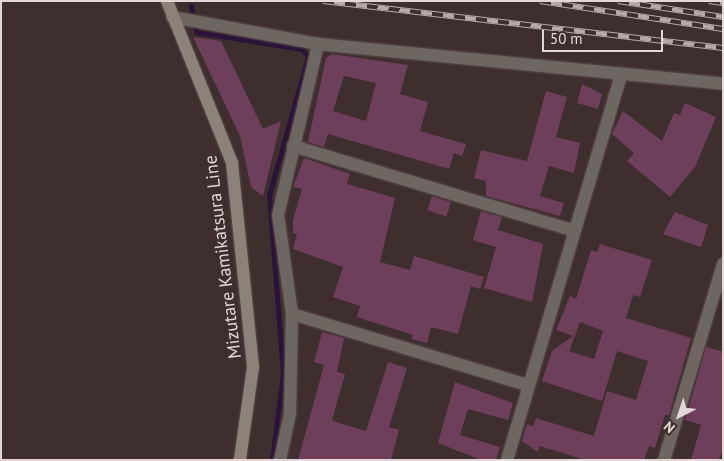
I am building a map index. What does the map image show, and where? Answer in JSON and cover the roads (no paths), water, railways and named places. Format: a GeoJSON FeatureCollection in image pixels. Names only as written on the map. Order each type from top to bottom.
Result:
{"type":"FeatureCollection","features":[{"type":"Feature","properties":{"kind":"main road","name":"Mizutare Kamikatsura Line"},"geometry":{"type":"LineString","coordinates":[[167,1],[232,163],[253,368],[240,460]]}},
{"type":"Feature","properties":{"kind":"street"},"geometry":{"type":"LineString","coordinates":[[172,17],[318,44],[723,84]]}},
{"type":"Feature","properties":{"kind":"street"},"geometry":{"type":"LineString","coordinates":[[280,460],[290,414],[292,314],[278,215],[318,44]]}},
{"type":"Feature","properties":{"kind":"street"},"geometry":{"type":"LineString","coordinates":[[507,460],[572,230],[621,74]]}},
{"type":"Feature","properties":{"kind":"street"},"geometry":{"type":"LineString","coordinates":[[293,146],[572,230]]}},
{"type":"Feature","properties":{"kind":"street"},"geometry":{"type":"LineString","coordinates":[[664,460],[723,264]]}},
{"type":"Feature","properties":{"kind":"street"},"geometry":{"type":"LineString","coordinates":[[292,314],[527,385]]}},
{"type":"Feature","properties":{"kind":"waterway"},"geometry":{"type":"LineString","coordinates":[[191,6],[196,32],[302,49],[308,57],[269,195],[283,373],[272,460]]}},
{"type":"Feature","properties":{"kind":"railway"},"geometry":{"type":"LineString","coordinates":[[323,1],[723,48]]}},
{"type":"Feature","properties":{"kind":"railway"},"geometry":{"type":"LineString","coordinates":[[540,1],[723,29]]}},
{"type":"Feature","properties":{"kind":"railway"},"geometry":{"type":"LineString","coordinates":[[618,1],[723,17]]}},
{"type":"Feature","properties":{"kind":"railway"},"geometry":{"type":"LineString","coordinates":[[709,1],[723,3]]}}]}
